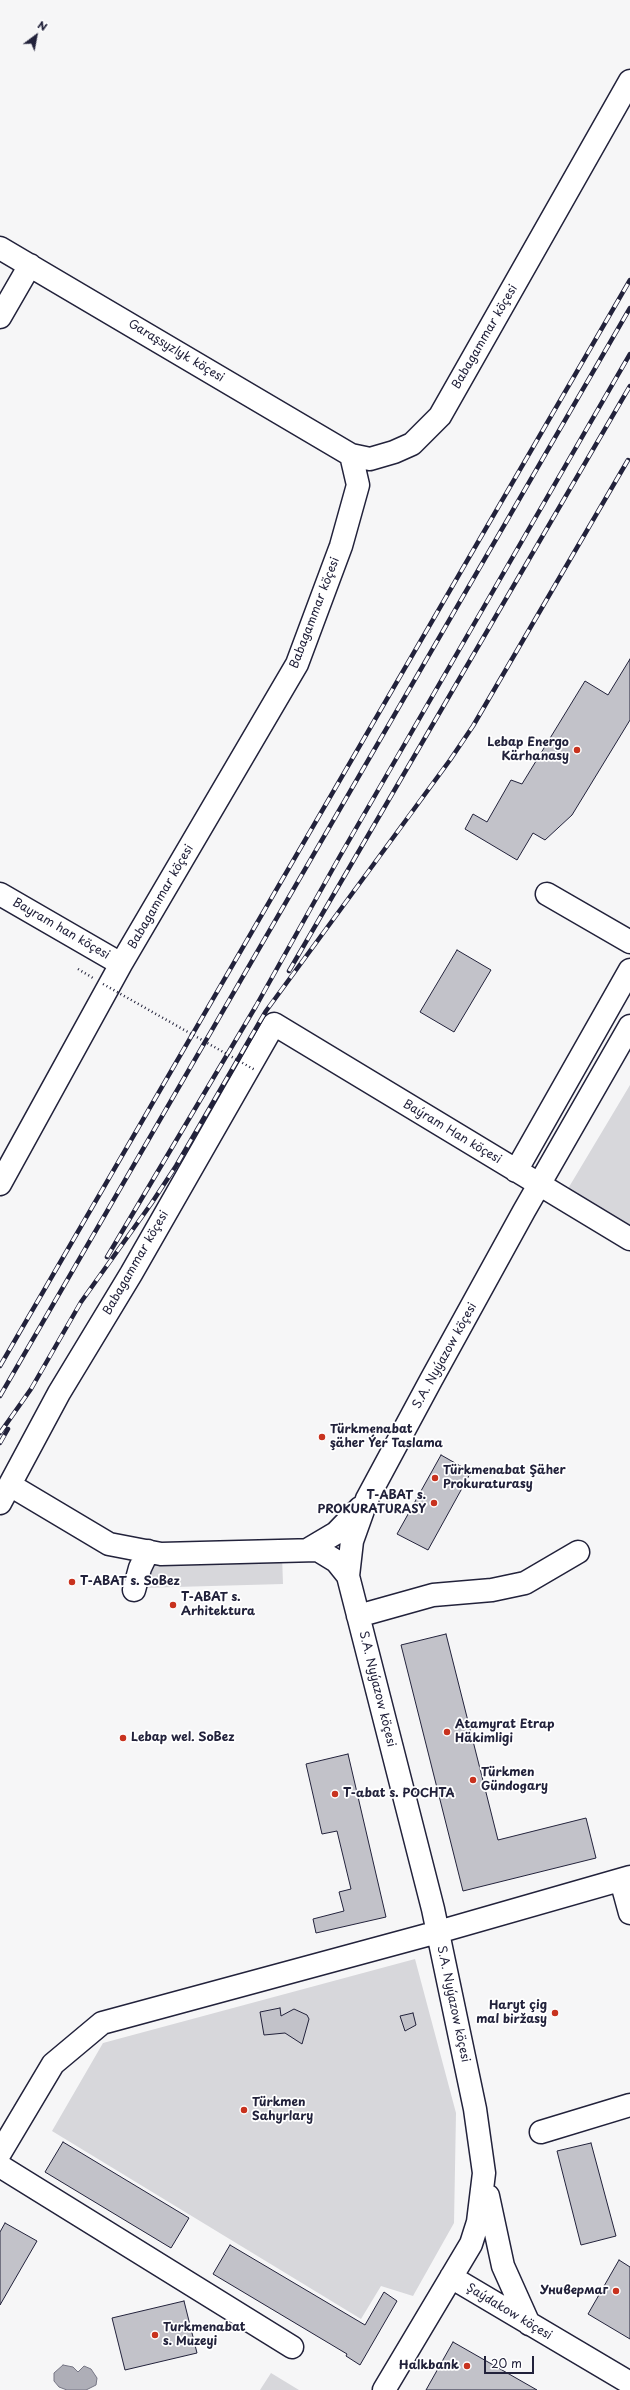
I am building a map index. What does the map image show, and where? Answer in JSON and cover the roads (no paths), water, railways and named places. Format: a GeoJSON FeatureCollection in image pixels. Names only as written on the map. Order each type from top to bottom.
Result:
{"type":"FeatureCollection","features":[{"type":"Feature","properties":{"kind":"street","name":"Babagammar köçesi"},"geometry":{"type":"LineString","coordinates":[[0,1184],[121,964],[297,664],[341,546],[358,485],[351,455],[370,459],[394,452],[412,444],[440,416],[630,81]]}},
{"type":"Feature","properties":{"kind":"street","name":"Garaşsyzlyk köçesi"},"geometry":{"type":"LineString","coordinates":[[0,248],[351,455]]}},
{"type":"Feature","properties":{"kind":"street"},"geometry":{"type":"LineString","coordinates":[[0,318],[30,265]]}},
{"type":"Feature","properties":{"kind":"street","name":"Bayram han köçesi"},"geometry":{"type":"LineString","coordinates":[[0,894],[121,964]]}},
{"type":"Feature","properties":{"kind":"street"},"geometry":{"type":"LineString","coordinates":[[548,894],[630,942]]}},
{"type":"Feature","properties":{"kind":"street"},"geometry":{"type":"LineString","coordinates":[[516,1171],[630,970]]}},
{"type":"Feature","properties":{"kind":"street","name":"Babagammar köçesi"},"geometry":{"type":"LineString","coordinates":[[5,1494],[59,1393],[131,1274],[274,1024]]}},
{"type":"Feature","properties":{"kind":"street","name":"Baýram Han köçesi"},"geometry":{"type":"LineString","coordinates":[[274,1024],[630,1239]]}},
{"type":"Feature","properties":{"kind":"street","name":"S.A. Nyýazow köçesi"},"geometry":{"type":"LineString","coordinates":[[384,2390],[471,2244],[478,2222],[484,2173],[475,2109],[438,1932],[348,1576],[352,1541],[367,1499],[540,1185],[630,1026]]}},
{"type":"Feature","properties":{"kind":"street"},"geometry":{"type":"LineString","coordinates":[[5,1494],[109,1544],[161,1554],[309,1549],[318,1550],[329,1557],[348,1576]]}},
{"type":"Feature","properties":{"kind":"street"},"geometry":{"type":"LineString","coordinates":[[309,1549],[336,1533],[367,1499]]}},
{"type":"Feature","properties":{"kind":"street"},"geometry":{"type":"LineString","coordinates":[[134,1590],[140,1568],[148,1551]]}},
{"type":"Feature","properties":{"kind":"street"},"geometry":{"type":"LineString","coordinates":[[358,1616],[433,1595],[492,1590],[525,1583],[578,1552]]}},
{"type":"Feature","properties":{"kind":"street"},"geometry":{"type":"LineString","coordinates":[[0,2153],[53,2064],[102,2023],[438,1932],[626,1879],[630,1913]]}},
{"type":"Feature","properties":{"kind":"street"},"geometry":{"type":"LineString","coordinates":[[541,2132],[630,2105]]}},
{"type":"Feature","properties":{"kind":"street"},"geometry":{"type":"LineString","coordinates":[[0,2166],[292,2347]]}},
{"type":"Feature","properties":{"kind":"street"},"geometry":{"type":"LineString","coordinates":[[484,2173],[495,2234],[503,2266],[529,2324]]}},
{"type":"Feature","properties":{"kind":"street","name":"Şaýdakow köçesi"},"geometry":{"type":"LineString","coordinates":[[451,2277],[630,2383]]}},
{"type":"Feature","properties":{"kind":"railway"},"geometry":{"type":"LineString","coordinates":[[0,1366],[630,280]]}},
{"type":"Feature","properties":{"kind":"railway"},"geometry":{"type":"LineString","coordinates":[[0,1396],[630,308]]}},
{"type":"Feature","properties":{"kind":"railway"},"geometry":{"type":"LineString","coordinates":[[107,1257],[256,1006],[340,856],[630,354]]}},
{"type":"Feature","properties":{"kind":"railway"},"geometry":{"type":"LineString","coordinates":[[289,971],[630,386]]}},
{"type":"Feature","properties":{"kind":"railway"},"geometry":{"type":"LineString","coordinates":[[0,1433],[31,1389],[81,1302],[151,1204],[176,1166],[266,1011],[450,760],[473,726],[628,460]]}},
{"type":"Feature","properties":{"kind":"railway"},"geometry":{"type":"LineString","coordinates":[[0,1443],[8,1429]]}},
{"type":"Feature","properties":{"kind":"place","name":"Lebap Energo Kärhanasy"},"geometry":{"type":"Point","coordinates":[577,750]}},
{"type":"Feature","properties":{"kind":"place","name":"Türkmenabat şäher Ýer Taslama"},"geometry":{"type":"Point","coordinates":[322,1437]}},
{"type":"Feature","properties":{"kind":"place","name":"Türkmenabat Şäher Prokuraturasy"},"geometry":{"type":"Point","coordinates":[435,1478]}},
{"type":"Feature","properties":{"kind":"place","name":"T-ABAT s. PROKURATURASY"},"geometry":{"type":"Point","coordinates":[434,1503]}},
{"type":"Feature","properties":{"kind":"place","name":"T-ABAT s. SoBez"},"geometry":{"type":"Point","coordinates":[72,1582]}},
{"type":"Feature","properties":{"kind":"place","name":"T-ABAT s. Arhitektura"},"geometry":{"type":"Point","coordinates":[173,1605]}},
{"type":"Feature","properties":{"kind":"place","name":"Atamyrat Etrap Häkimligi"},"geometry":{"type":"Point","coordinates":[447,1732]}},
{"type":"Feature","properties":{"kind":"place","name":"Lebap wel. SoBez"},"geometry":{"type":"Point","coordinates":[123,1738]}},
{"type":"Feature","properties":{"kind":"place","name":"Türkmen Gündogary"},"geometry":{"type":"Point","coordinates":[473,1780]}},
{"type":"Feature","properties":{"kind":"place","name":"T-abat s. POCHTA"},"geometry":{"type":"Point","coordinates":[335,1794]}},
{"type":"Feature","properties":{"kind":"place","name":"Haryt çig mal biržasy"},"geometry":{"type":"Point","coordinates":[555,2013]}},
{"type":"Feature","properties":{"kind":"place","name":"Türkmen Sahyrlary"},"geometry":{"type":"Point","coordinates":[244,2110]}},
{"type":"Feature","properties":{"kind":"place","name":"Универмаг"},"geometry":{"type":"Point","coordinates":[616,2291]}},
{"type":"Feature","properties":{"kind":"place","name":"Turkmenabat s. Muzeyi"},"geometry":{"type":"Point","coordinates":[155,2335]}},
{"type":"Feature","properties":{"kind":"place","name":"Halkbank"},"geometry":{"type":"Point","coordinates":[467,2366]}}]}
